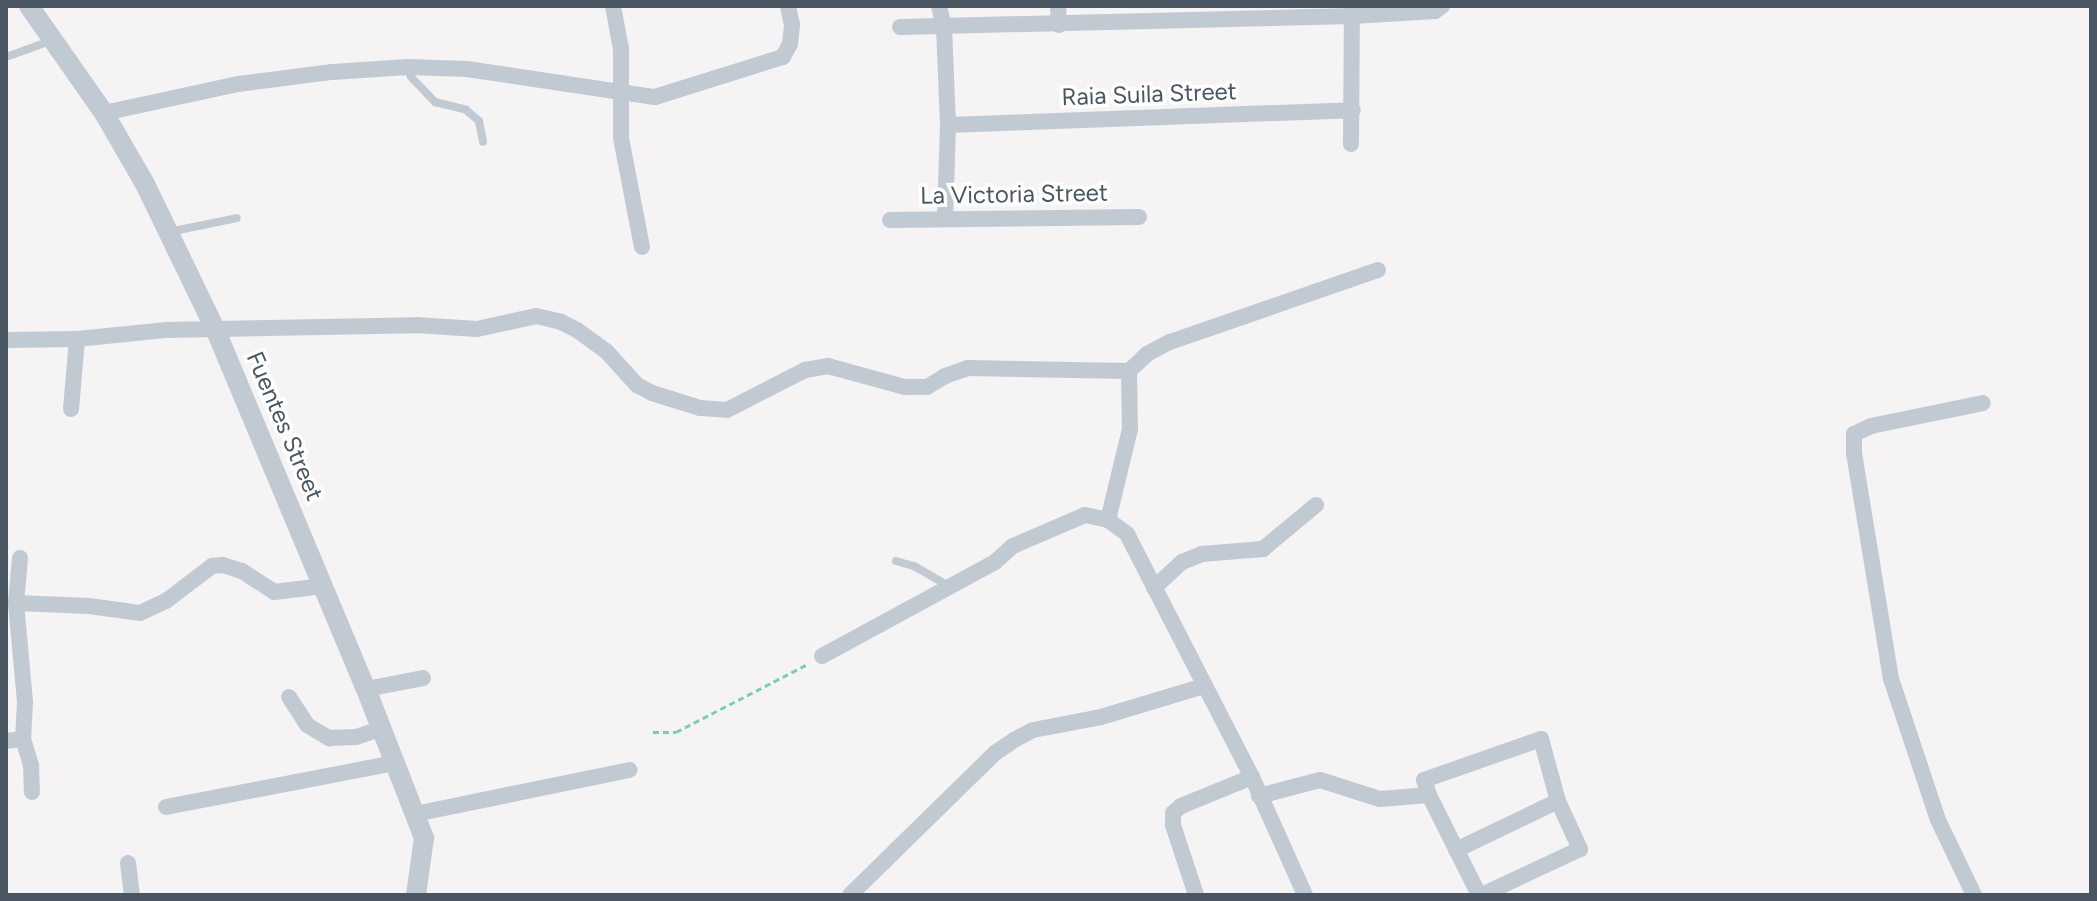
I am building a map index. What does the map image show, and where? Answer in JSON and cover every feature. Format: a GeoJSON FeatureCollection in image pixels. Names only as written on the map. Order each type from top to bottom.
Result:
{"type":"FeatureCollection","features":[{"type":"Feature","properties":{"kind":"street","name":"Fuentes Street"},"geometry":{"type":"LineString","coordinates":[[29,6],[104,113],[169,232],[216,331],[366,689],[424,838],[416,895]]}},
{"type":"Feature","properties":{"kind":"street"},"geometry":{"type":"LineString","coordinates":[[613,6],[621,49],[621,138],[642,247]]}},
{"type":"Feature","properties":{"kind":"street"},"geometry":{"type":"LineString","coordinates":[[104,113],[238,84],[332,72],[408,67],[467,69],[620,90],[643,98],[655,97],[748,65],[777,61],[790,44],[792,25],[788,6]]}},
{"type":"Feature","properties":{"kind":"street"},"geometry":{"type":"LineString","coordinates":[[939,6],[944,28],[948,125],[945,219]]}},
{"type":"Feature","properties":{"kind":"street"},"geometry":{"type":"LineString","coordinates":[[1058,6],[1059,25]]}},
{"type":"Feature","properties":{"kind":"street"},"geometry":{"type":"LineString","coordinates":[[900,27],[1059,25],[1147,14],[1435,11],[1442,6]]}},
{"type":"Feature","properties":{"kind":"street"},"geometry":{"type":"LineString","coordinates":[[1351,144],[1352,11]]}},
{"type":"Feature","properties":{"kind":"street","name":"Raia Suila Street"},"geometry":{"type":"LineString","coordinates":[[948,125],[1353,110]]}},
{"type":"Feature","properties":{"kind":"street","name":"La Victoria Street"},"geometry":{"type":"LineString","coordinates":[[890,220],[1139,217]]}},
{"type":"Feature","properties":{"kind":"street"},"geometry":{"type":"LineString","coordinates":[[6,340],[77,339],[165,330],[416,325],[477,329],[536,316],[577,330],[607,352],[637,385],[652,393],[700,408],[727,410],[805,370],[828,366],[905,387],[927,387],[945,376],[968,368],[1129,371],[1147,354],[1170,342],[1378,270]]}},
{"type":"Feature","properties":{"kind":"street"},"geometry":{"type":"LineString","coordinates":[[71,409],[77,339]]}},
{"type":"Feature","properties":{"kind":"street"},"geometry":{"type":"LineString","coordinates":[[1108,520],[1130,429],[1129,371]]}},
{"type":"Feature","properties":{"kind":"street"},"geometry":{"type":"LineString","coordinates":[[1974,895],[1938,820],[1891,679],[1854,454],[1854,434],[1871,426],[1983,403]]}},
{"type":"Feature","properties":{"kind":"street"},"geometry":{"type":"LineString","coordinates":[[1154,588],[1182,562],[1202,554],[1240,548],[1263,549],[1316,505]]}},
{"type":"Feature","properties":{"kind":"street"},"geometry":{"type":"LineString","coordinates":[[822,656],[907,612],[947,585],[995,562],[1013,546],[1085,515],[1108,520],[1127,534],[1252,777],[1305,895]]}},
{"type":"Feature","properties":{"kind":"street"},"geometry":{"type":"LineString","coordinates":[[20,558],[16,603],[25,702],[15,740],[31,766],[32,792]]}},
{"type":"Feature","properties":{"kind":"street"},"geometry":{"type":"LineString","coordinates":[[16,603],[74,604],[140,613],[166,601],[212,566],[223,565],[242,571],[274,592],[323,586]]}},
{"type":"Feature","properties":{"kind":"street"},"geometry":{"type":"LineString","coordinates":[[366,689],[423,678]]}},
{"type":"Feature","properties":{"kind":"street"},"geometry":{"type":"LineString","coordinates":[[850,895],[995,753],[1014,740],[1033,730],[1101,717],[1204,686]]}},
{"type":"Feature","properties":{"kind":"street"},"geometry":{"type":"LineString","coordinates":[[289,697],[307,725],[329,738],[356,737],[381,729]]}},
{"type":"Feature","properties":{"kind":"street"},"geometry":{"type":"LineString","coordinates":[[1541,739],[1558,801],[1580,849],[1481,895],[1456,850],[1424,780],[1541,739]]}},
{"type":"Feature","properties":{"kind":"street"},"geometry":{"type":"LineString","coordinates":[[166,807],[395,763]]}},
{"type":"Feature","properties":{"kind":"street"},"geometry":{"type":"LineString","coordinates":[[415,814],[630,770]]}},
{"type":"Feature","properties":{"kind":"street"},"geometry":{"type":"LineString","coordinates":[[1196,895],[1173,825],[1173,813],[1181,806],[1252,777]]}},
{"type":"Feature","properties":{"kind":"street"},"geometry":{"type":"LineString","coordinates":[[1259,796],[1320,780],[1380,799],[1429,795]]}},
{"type":"Feature","properties":{"kind":"street"},"geometry":{"type":"LineString","coordinates":[[1456,850],[1558,801]]}},
{"type":"Feature","properties":{"kind":"street"},"geometry":{"type":"LineString","coordinates":[[128,863],[132,895]]}},
{"type":"Feature","properties":{"kind":"lane"},"geometry":{"type":"LineString","coordinates":[[6,57],[53,40]]}},
{"type":"Feature","properties":{"kind":"lane"},"geometry":{"type":"LineString","coordinates":[[408,67],[411,77],[435,102],[466,110],[479,121],[483,142]]}},
{"type":"Feature","properties":{"kind":"lane"},"geometry":{"type":"LineString","coordinates":[[169,232],[237,218]]}},
{"type":"Feature","properties":{"kind":"lane"},"geometry":{"type":"LineString","coordinates":[[896,561],[914,566],[947,585]]}},
{"type":"Feature","properties":{"kind":"path"},"geometry":{"type":"LineString","coordinates":[[653,732],[676,732],[822,656]]}}]}
